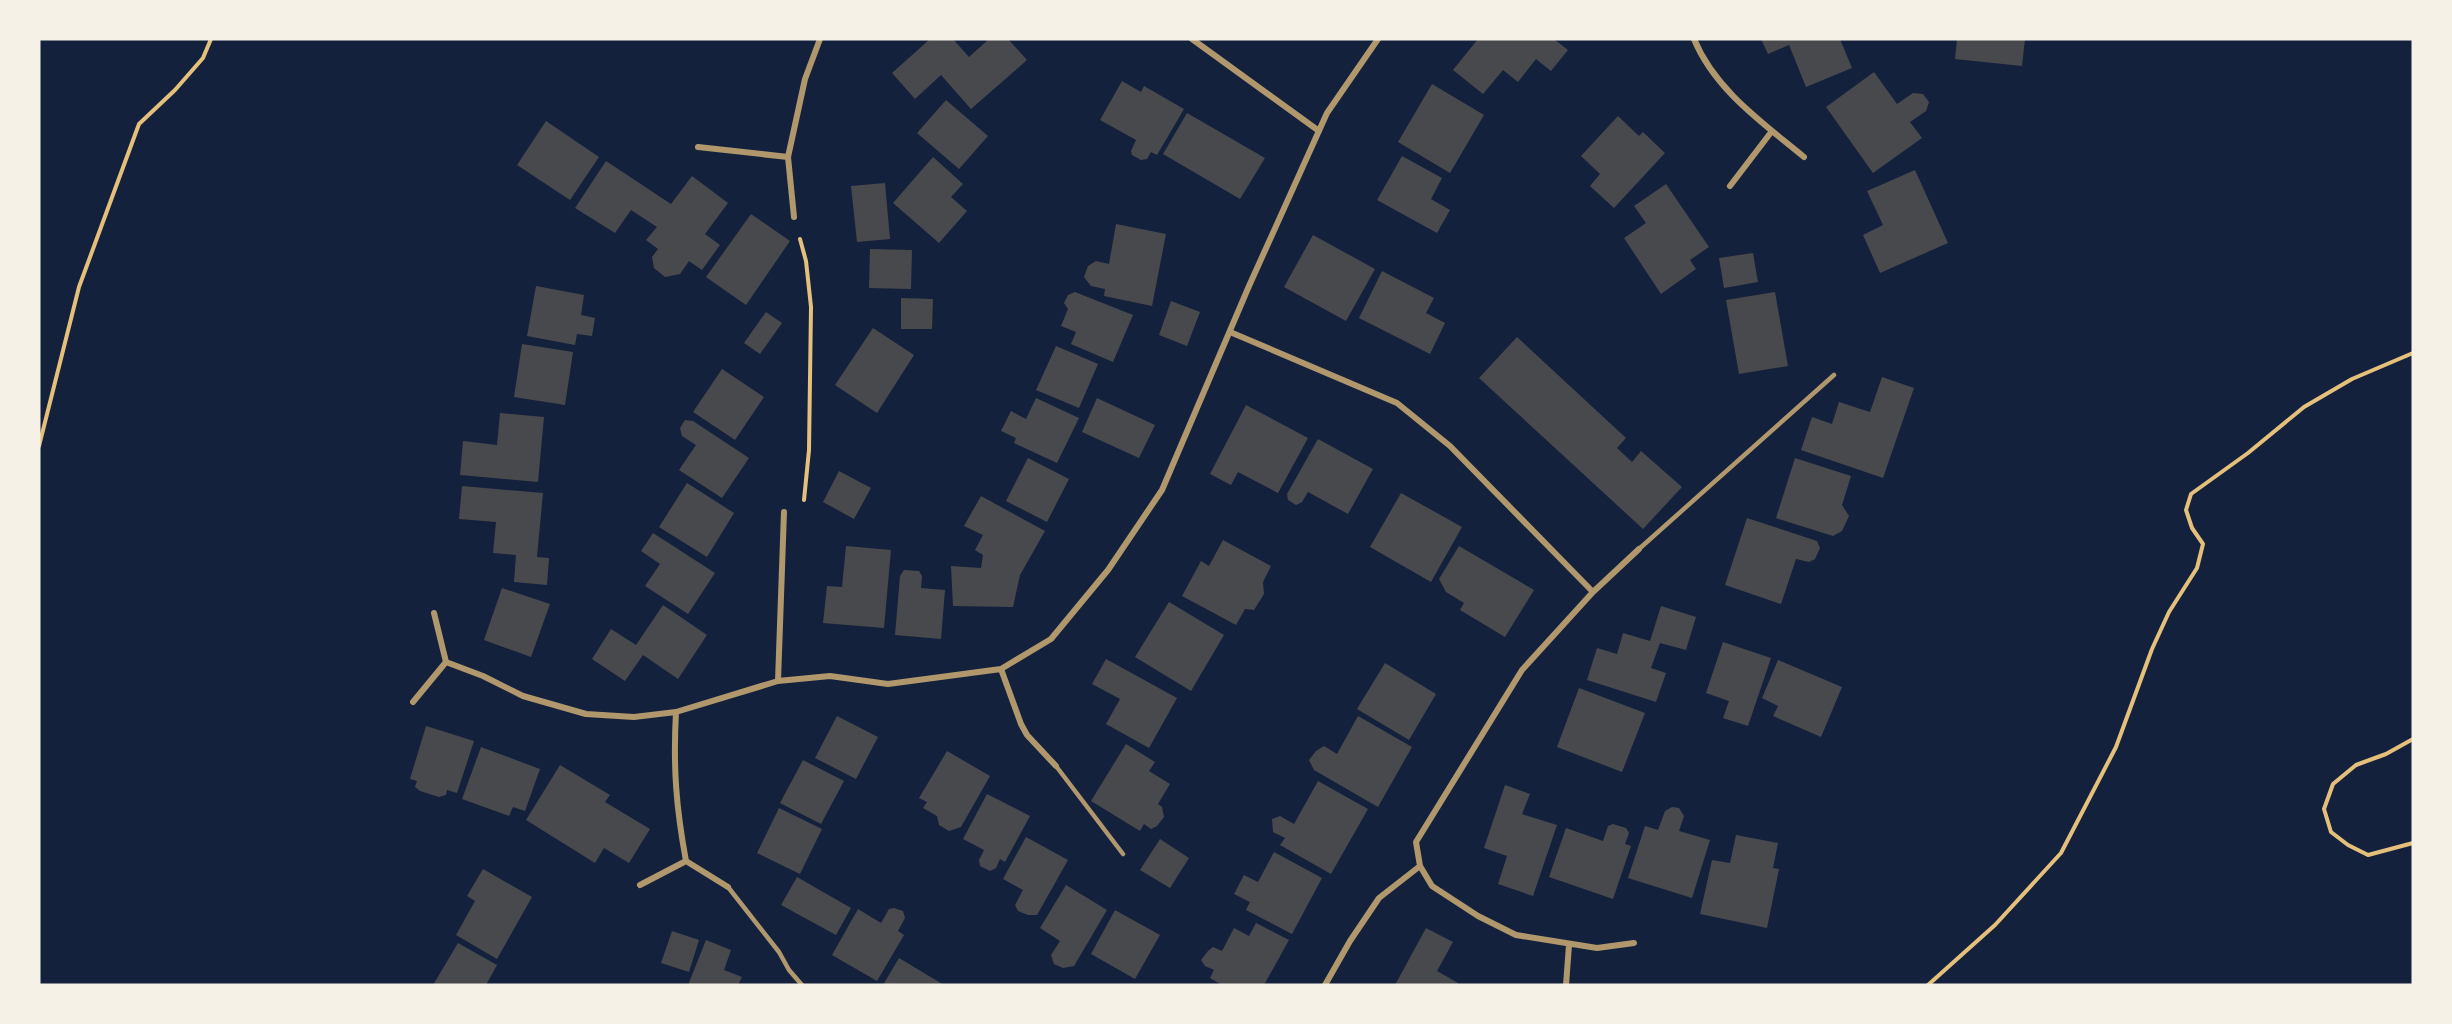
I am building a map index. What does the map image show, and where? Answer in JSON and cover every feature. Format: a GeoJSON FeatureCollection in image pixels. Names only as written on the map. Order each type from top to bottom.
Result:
{"type":"FeatureCollection","features":[{"type":"Feature","properties":{"kind":"street"},"geometry":{"type":"LineString","coordinates":[[794,217],[788,157],[805,79],[820,39]]}},
{"type":"Feature","properties":{"kind":"street"},"geometry":{"type":"LineString","coordinates":[[1192,39],[1319,131]]}},
{"type":"Feature","properties":{"kind":"street"},"geometry":{"type":"LineString","coordinates":[[446,662],[483,676],[523,696],[586,714],[634,717],[676,712],[778,681],[830,676],[888,684],[1001,669],[1051,639],[1107,570],[1162,490],[1249,286],[1327,113],[1378,39]]}},
{"type":"Feature","properties":{"kind":"street"},"geometry":{"type":"LineString","coordinates":[[1694,39],[1701,57],[1737,102],[1804,158]]}},
{"type":"Feature","properties":{"kind":"street"},"geometry":{"type":"LineString","coordinates":[[1730,186],[1772,131]]}},
{"type":"Feature","properties":{"kind":"street"},"geometry":{"type":"LineString","coordinates":[[698,147],[788,157]]}},
{"type":"Feature","properties":{"kind":"street"},"geometry":{"type":"LineString","coordinates":[[1230,332],[1397,403],[1450,446],[1593,592]]}},
{"type":"Feature","properties":{"kind":"street"},"geometry":{"type":"LineString","coordinates":[[778,681],[784,512]]}},
{"type":"Feature","properties":{"kind":"street"},"geometry":{"type":"LineString","coordinates":[[1634,943],[1597,948],[1516,935],[1478,916],[1432,886],[1420,866],[1416,842],[1522,670],[1593,592],[1639,549]]}},
{"type":"Feature","properties":{"kind":"street"},"geometry":{"type":"LineString","coordinates":[[434,613],[446,662]]}},
{"type":"Feature","properties":{"kind":"street"},"geometry":{"type":"LineString","coordinates":[[413,702],[446,662]]}},
{"type":"Feature","properties":{"kind":"street"},"geometry":{"type":"LineString","coordinates":[[1001,669],[1021,724],[1056,766]]}},
{"type":"Feature","properties":{"kind":"street"},"geometry":{"type":"LineString","coordinates":[[676,712],[674,760],[677,812],[686,861],[728,887]]}},
{"type":"Feature","properties":{"kind":"street"},"geometry":{"type":"LineString","coordinates":[[640,885],[686,861]]}},
{"type":"Feature","properties":{"kind":"street"},"geometry":{"type":"LineString","coordinates":[[1325,985],[1350,941],[1379,898],[1420,866]]}},
{"type":"Feature","properties":{"kind":"street"},"geometry":{"type":"LineString","coordinates":[[1566,985],[1569,945]]}},
{"type":"Feature","properties":{"kind":"lane"},"geometry":{"type":"LineString","coordinates":[[1639,549],[1834,375]]}},
{"type":"Feature","properties":{"kind":"lane"},"geometry":{"type":"LineString","coordinates":[[1056,766],[1123,854]]}},
{"type":"Feature","properties":{"kind":"lane"},"geometry":{"type":"LineString","coordinates":[[728,887],[802,985]]}},
{"type":"Feature","properties":{"kind":"path"},"geometry":{"type":"LineString","coordinates":[[39,446],[79,287],[139,124],[175,90],[203,58],[211,39]]}},
{"type":"Feature","properties":{"kind":"path"},"geometry":{"type":"LineString","coordinates":[[784,512],[803,508],[809,450],[811,307],[806,261],[794,217]]}},
{"type":"Feature","properties":{"kind":"path"},"geometry":{"type":"LineString","coordinates":[[1929,985],[1995,925],[2061,854],[2116,747],[2152,649],[2165,621],[2197,568],[2203,544],[2192,528],[2186,510],[2191,494],[2248,453],[2304,407],[2352,379],[2413,353]]}},
{"type":"Feature","properties":{"kind":"path"},"geometry":{"type":"LineString","coordinates":[[2413,739],[2386,754],[2356,765],[2333,784],[2324,809],[2331,832],[2348,846],[2368,855],[2413,843]]}},
{"type":"Feature","properties":{"kind":"building"},"geometry":{"type":"Polygon","coordinates":[[[930,39],[953,39],[969,57],[989,39],[1008,39],[1027,60],[971,109],[941,75],[915,99],[892,73],[930,39]]]}},
{"type":"Feature","properties":{"kind":"building"},"geometry":{"type":"Polygon","coordinates":[[[1478,39],[1554,39],[1568,50],[1551,71],[1536,59],[1518,82],[1503,70],[1483,94],[1453,70],[1478,39]]]}},
{"type":"Feature","properties":{"kind":"building"},"geometry":{"type":"Polygon","coordinates":[[[1761,39],[1840,39],[1852,68],[1806,87],[1789,45],[1768,54],[1761,39]]]}},
{"type":"Feature","properties":{"kind":"building"},"geometry":{"type":"Polygon","coordinates":[[[1957,39],[2025,39],[2022,66],[1955,59],[1957,39]]]}},
{"type":"Feature","properties":{"kind":"building"},"geometry":{"type":"Polygon","coordinates":[[[1874,72],[1897,104],[1913,93],[1923,94],[1929,102],[1926,111],[1910,122],[1922,138],[1873,173],[1826,107],[1874,72]]]}},
{"type":"Feature","properties":{"kind":"building"},"geometry":{"type":"Polygon","coordinates":[[[1122,81],[1141,92],[1144,86],[1184,109],[1157,155],[1151,152],[1147,159],[1141,160],[1132,155],[1131,151],[1136,140],[1100,120],[1122,81]]]}},
{"type":"Feature","properties":{"kind":"building"},"geometry":{"type":"Polygon","coordinates":[[[1432,84],[1484,115],[1450,173],[1398,142],[1432,84]]]}},
{"type":"Feature","properties":{"kind":"building"},"geometry":{"type":"Polygon","coordinates":[[[946,100],[988,136],[959,169],[917,133],[946,100]]]}},
{"type":"Feature","properties":{"kind":"building"},"geometry":{"type":"Polygon","coordinates":[[[1187,113],[1265,158],[1240,199],[1163,154],[1187,113]]]}},
{"type":"Feature","properties":{"kind":"building"},"geometry":{"type":"Polygon","coordinates":[[[1618,116],[1639,136],[1643,132],[1665,153],[1614,208],[1590,186],[1600,174],[1581,156],[1618,116]]]}},
{"type":"Feature","properties":{"kind":"building"},"geometry":{"type":"Polygon","coordinates":[[[546,121],[599,157],[570,200],[517,165],[546,121]]]}},
{"type":"Feature","properties":{"kind":"building"},"geometry":{"type":"Polygon","coordinates":[[[1402,156],[1442,178],[1431,199],[1450,210],[1437,233],[1377,200],[1402,156]]]}},
{"type":"Feature","properties":{"kind":"building"},"geometry":{"type":"Polygon","coordinates":[[[933,157],[963,184],[951,197],[967,211],[939,243],[893,203],[933,157]]]}},
{"type":"Feature","properties":{"kind":"building"},"geometry":{"type":"Polygon","coordinates":[[[606,161],[671,204],[692,176],[728,203],[705,234],[720,245],[702,270],[689,261],[680,274],[665,277],[654,268],[652,257],[658,249],[646,240],[657,227],[631,210],[615,233],[575,208],[606,161]]]}},
{"type":"Feature","properties":{"kind":"building"},"geometry":{"type":"Polygon","coordinates":[[[1915,170],[1948,243],[1880,273],[1863,235],[1883,225],[1867,191],[1915,170]]]}},
{"type":"Feature","properties":{"kind":"building"},"geometry":{"type":"Polygon","coordinates":[[[885,183],[890,239],[857,242],[851,186],[885,183]]]}},
{"type":"Feature","properties":{"kind":"building"},"geometry":{"type":"Polygon","coordinates":[[[1666,184],[1709,247],[1690,260],[1696,269],[1661,294],[1624,238],[1646,223],[1634,206],[1666,184]]]}},
{"type":"Feature","properties":{"kind":"building"},"geometry":{"type":"Polygon","coordinates":[[[751,214],[790,241],[746,305],[706,277],[751,214]]]}},
{"type":"Feature","properties":{"kind":"building"},"geometry":{"type":"Polygon","coordinates":[[[1116,224],[1166,234],[1152,306],[1104,296],[1105,289],[1091,286],[1084,277],[1088,266],[1096,261],[1109,264],[1116,224]]]}},
{"type":"Feature","properties":{"kind":"building"},"geometry":{"type":"Polygon","coordinates":[[[1313,235],[1375,269],[1346,321],[1284,287],[1313,235]]]}},
{"type":"Feature","properties":{"kind":"building"},"geometry":{"type":"Polygon","coordinates":[[[870,249],[912,250],[911,289],[869,288],[870,249]]]}},
{"type":"Feature","properties":{"kind":"building"},"geometry":{"type":"Polygon","coordinates":[[[1753,253],[1758,282],[1724,288],[1719,258],[1753,253]]]}},
{"type":"Feature","properties":{"kind":"building"},"geometry":{"type":"Polygon","coordinates":[[[1382,271],[1434,298],[1426,313],[1445,323],[1430,354],[1359,318],[1382,271]]]}},
{"type":"Feature","properties":{"kind":"building"},"geometry":{"type":"Polygon","coordinates":[[[536,286],[584,295],[581,315],[595,318],[592,336],[577,334],[575,345],[527,336],[536,286]]]}},
{"type":"Feature","properties":{"kind":"building"},"geometry":{"type":"Polygon","coordinates":[[[1075,292],[1133,315],[1113,362],[1071,344],[1076,332],[1061,326],[1068,309],[1064,303],[1068,295],[1075,292]]]}},
{"type":"Feature","properties":{"kind":"building"},"geometry":{"type":"Polygon","coordinates":[[[1775,292],[1788,366],[1739,374],[1726,300],[1775,292]]]}},
{"type":"Feature","properties":{"kind":"building"},"geometry":{"type":"Polygon","coordinates":[[[901,298],[933,299],[932,329],[901,329],[901,298]]]}},
{"type":"Feature","properties":{"kind":"building"},"geometry":{"type":"Polygon","coordinates":[[[1171,301],[1200,312],[1187,346],[1159,335],[1171,301]]]}},
{"type":"Feature","properties":{"kind":"building"},"geometry":{"type":"Polygon","coordinates":[[[766,312],[782,323],[760,354],[744,343],[766,312]]]}},
{"type":"Feature","properties":{"kind":"building"},"geometry":{"type":"Polygon","coordinates":[[[873,328],[914,355],[877,413],[835,385],[873,328]]]}},
{"type":"Feature","properties":{"kind":"building"},"geometry":{"type":"Polygon","coordinates":[[[1517,337],[1626,438],[1617,448],[1632,462],[1641,451],[1682,487],[1643,529],[1479,378],[1517,337]]]}},
{"type":"Feature","properties":{"kind":"building"},"geometry":{"type":"Polygon","coordinates":[[[522,344],[573,352],[565,405],[514,397],[522,344]]]}},
{"type":"Feature","properties":{"kind":"building"},"geometry":{"type":"Polygon","coordinates":[[[1056,346],[1098,364],[1079,408],[1036,390],[1056,346]]]}},
{"type":"Feature","properties":{"kind":"building"},"geometry":{"type":"Polygon","coordinates":[[[722,369],[764,397],[735,440],[693,412],[722,369]]]}},
{"type":"Feature","properties":{"kind":"building"},"geometry":{"type":"Polygon","coordinates":[[[1882,377],[1914,388],[1883,478],[1801,450],[1812,417],[1832,424],[1839,402],[1870,412],[1882,377]]]}},
{"type":"Feature","properties":{"kind":"building"},"geometry":{"type":"Polygon","coordinates":[[[1036,398],[1079,418],[1057,463],[1014,443],[1016,438],[1001,431],[1011,411],[1026,419],[1036,398]]]}},
{"type":"Feature","properties":{"kind":"building"},"geometry":{"type":"Polygon","coordinates":[[[1097,398],[1155,425],[1139,458],[1082,432],[1097,398]]]}},
{"type":"Feature","properties":{"kind":"building"},"geometry":{"type":"Polygon","coordinates":[[[1246,405],[1308,438],[1278,493],[1238,472],[1231,485],[1210,474],[1246,405]]]}},
{"type":"Feature","properties":{"kind":"building"},"geometry":{"type":"Polygon","coordinates":[[[500,413],[544,417],[538,482],[460,475],[463,441],[497,445],[500,413]]]}},
{"type":"Feature","properties":{"kind":"building"},"geometry":{"type":"Polygon","coordinates":[[[685,420],[693,421],[749,458],[722,498],[679,470],[696,445],[682,436],[680,428],[685,420]]]}},
{"type":"Feature","properties":{"kind":"building"},"geometry":{"type":"Polygon","coordinates":[[[1318,439],[1373,469],[1348,514],[1308,492],[1302,502],[1296,505],[1288,500],[1287,494],[1318,439]]]}},
{"type":"Feature","properties":{"kind":"building"},"geometry":{"type":"Polygon","coordinates":[[[1028,458],[1069,479],[1047,522],[1006,501],[1028,458]]]}},
{"type":"Feature","properties":{"kind":"building"},"geometry":{"type":"Polygon","coordinates":[[[1795,458],[1851,476],[1842,505],[1849,516],[1842,531],[1833,536],[1776,518],[1795,458]]]}},
{"type":"Feature","properties":{"kind":"building"},"geometry":{"type":"Polygon","coordinates":[[[839,471],[871,488],[854,519],[823,502],[839,471]]]}},
{"type":"Feature","properties":{"kind":"building"},"geometry":{"type":"Polygon","coordinates":[[[687,483],[734,513],[707,557],[659,527],[687,483]]]}},
{"type":"Feature","properties":{"kind":"building"},"geometry":{"type":"Polygon","coordinates":[[[462,486],[543,493],[537,557],[549,558],[547,585],[514,582],[516,555],[493,553],[496,522],[459,519],[462,486]]]}},
{"type":"Feature","properties":{"kind":"building"},"geometry":{"type":"Polygon","coordinates":[[[1401,493],[1462,527],[1431,582],[1370,547],[1401,493]]]}},
{"type":"Feature","properties":{"kind":"building"},"geometry":{"type":"Polygon","coordinates":[[[981,496],[1045,531],[1020,575],[1013,607],[953,606],[951,566],[981,568],[983,555],[975,550],[983,535],[964,526],[981,496]]]}},
{"type":"Feature","properties":{"kind":"building"},"geometry":{"type":"Polygon","coordinates":[[[1747,518],[1817,541],[1820,548],[1815,559],[1809,562],[1796,559],[1781,604],[1725,585],[1747,518]]]}},
{"type":"Feature","properties":{"kind":"building"},"geometry":{"type":"Polygon","coordinates":[[[653,533],[715,573],[688,614],[645,586],[660,564],[641,551],[653,533]]]}},
{"type":"Feature","properties":{"kind":"building"},"geometry":{"type":"Polygon","coordinates":[[[1223,540],[1271,566],[1263,582],[1264,594],[1254,610],[1245,609],[1236,625],[1182,596],[1201,561],[1209,566],[1223,540]]]}},
{"type":"Feature","properties":{"kind":"building"},"geometry":{"type":"Polygon","coordinates":[[[846,546],[891,550],[884,628],[823,623],[827,586],[842,587],[846,546]]]}},
{"type":"Feature","properties":{"kind":"building"},"geometry":{"type":"Polygon","coordinates":[[[1459,546],[1534,590],[1505,637],[1460,610],[1464,603],[1446,592],[1439,579],[1459,546]]]}},
{"type":"Feature","properties":{"kind":"building"},"geometry":{"type":"Polygon","coordinates":[[[904,570],[919,571],[922,576],[921,588],[945,590],[941,639],[895,635],[900,576],[904,570]]]}},
{"type":"Feature","properties":{"kind":"building"},"geometry":{"type":"Polygon","coordinates":[[[502,588],[550,604],[531,657],[484,640],[502,588]]]}},
{"type":"Feature","properties":{"kind":"building"},"geometry":{"type":"Polygon","coordinates":[[[1169,602],[1224,635],[1191,691],[1135,657],[1169,602]]]}},
{"type":"Feature","properties":{"kind":"building"},"geometry":{"type":"Polygon","coordinates":[[[663,605],[707,635],[678,679],[643,655],[625,681],[592,659],[611,629],[636,645],[663,605]]]}},
{"type":"Feature","properties":{"kind":"building"},"geometry":{"type":"Polygon","coordinates":[[[1661,606],[1696,617],[1686,650],[1660,643],[1651,668],[1666,673],[1656,702],[1587,680],[1597,648],[1617,654],[1623,633],[1650,641],[1661,606]]]}},
{"type":"Feature","properties":{"kind":"building"},"geometry":{"type":"Polygon","coordinates":[[[1723,642],[1771,658],[1748,726],[1723,718],[1729,701],[1706,693],[1723,642]]]}},
{"type":"Feature","properties":{"kind":"building"},"geometry":{"type":"Polygon","coordinates":[[[1106,659],[1177,698],[1149,748],[1106,724],[1120,699],[1092,684],[1106,659]]]}},
{"type":"Feature","properties":{"kind":"building"},"geometry":{"type":"Polygon","coordinates":[[[1778,660],[1842,687],[1821,737],[1773,716],[1778,706],[1762,698],[1778,660]]]}},
{"type":"Feature","properties":{"kind":"building"},"geometry":{"type":"Polygon","coordinates":[[[1385,663],[1436,694],[1409,740],[1357,709],[1385,663]]]}},
{"type":"Feature","properties":{"kind":"building"},"geometry":{"type":"Polygon","coordinates":[[[1579,688],[1645,713],[1622,772],[1557,747],[1579,688]]]}},
{"type":"Feature","properties":{"kind":"building"},"geometry":{"type":"Polygon","coordinates":[[[837,716],[878,737],[856,779],[815,758],[837,716]]]}},
{"type":"Feature","properties":{"kind":"building"},"geometry":{"type":"Polygon","coordinates":[[[1358,716],[1412,747],[1378,807],[1314,770],[1309,760],[1316,751],[1324,746],[1337,754],[1358,716]]]}},
{"type":"Feature","properties":{"kind":"building"},"geometry":{"type":"Polygon","coordinates":[[[426,726],[474,741],[457,793],[447,790],[446,795],[439,797],[420,791],[415,787],[417,781],[410,779],[426,726]]]}},
{"type":"Feature","properties":{"kind":"building"},"geometry":{"type":"Polygon","coordinates":[[[1126,744],[1155,762],[1149,771],[1170,784],[1158,804],[1162,807],[1164,817],[1157,826],[1151,829],[1144,824],[1140,831],[1091,801],[1126,744]]]}},
{"type":"Feature","properties":{"kind":"building"},"geometry":{"type":"Polygon","coordinates":[[[481,747],[540,769],[525,811],[513,807],[509,816],[462,799],[481,747]]]}},
{"type":"Feature","properties":{"kind":"building"},"geometry":{"type":"Polygon","coordinates":[[[947,751],[990,776],[961,827],[949,831],[939,825],[937,816],[923,808],[927,802],[919,798],[947,751]]]}},
{"type":"Feature","properties":{"kind":"building"},"geometry":{"type":"Polygon","coordinates":[[[803,760],[844,781],[821,824],[780,803],[803,760]]]}},
{"type":"Feature","properties":{"kind":"building"},"geometry":{"type":"Polygon","coordinates":[[[560,765],[610,795],[605,802],[650,829],[629,863],[604,848],[595,863],[526,820],[560,765]]]}},
{"type":"Feature","properties":{"kind":"building"},"geometry":{"type":"Polygon","coordinates":[[[1318,781],[1368,809],[1331,874],[1280,845],[1285,838],[1273,832],[1272,819],[1280,816],[1294,824],[1318,781]]]}},
{"type":"Feature","properties":{"kind":"building"},"geometry":{"type":"Polygon","coordinates":[[[1505,785],[1530,794],[1522,814],[1557,825],[1533,896],[1498,884],[1507,856],[1484,848],[1505,785]]]}},
{"type":"Feature","properties":{"kind":"building"},"geometry":{"type":"Polygon","coordinates":[[[987,794],[1030,816],[1005,862],[1000,859],[996,868],[990,871],[980,866],[979,860],[984,850],[963,839],[987,794]]]}},
{"type":"Feature","properties":{"kind":"building"},"geometry":{"type":"Polygon","coordinates":[[[1672,807],[1679,808],[1684,816],[1679,831],[1710,840],[1692,898],[1628,878],[1645,826],[1658,830],[1665,811],[1672,807]]]}},
{"type":"Feature","properties":{"kind":"building"},"geometry":{"type":"Polygon","coordinates":[[[779,808],[822,829],[800,874],[757,853],[779,808]]]}},
{"type":"Feature","properties":{"kind":"building"},"geometry":{"type":"Polygon","coordinates":[[[1613,824],[1626,828],[1629,833],[1625,844],[1631,846],[1613,899],[1549,877],[1566,828],[1603,841],[1608,826],[1613,824]]]}},
{"type":"Feature","properties":{"kind":"building"},"geometry":{"type":"Polygon","coordinates":[[[1736,835],[1778,843],[1773,868],[1779,869],[1767,928],[1700,914],[1712,860],[1730,863],[1736,835]]]}},
{"type":"Feature","properties":{"kind":"building"},"geometry":{"type":"Polygon","coordinates":[[[1026,837],[1068,860],[1037,915],[1028,915],[1018,911],[1015,905],[1023,890],[1003,879],[1026,837]]]}},
{"type":"Feature","properties":{"kind":"building"},"geometry":{"type":"Polygon","coordinates":[[[1160,839],[1189,858],[1170,888],[1140,870],[1160,839]]]}},
{"type":"Feature","properties":{"kind":"building"},"geometry":{"type":"Polygon","coordinates":[[[1274,852],[1322,878],[1292,934],[1246,910],[1250,902],[1234,894],[1244,875],[1258,882],[1274,852]]]}},
{"type":"Feature","properties":{"kind":"building"},"geometry":{"type":"Polygon","coordinates":[[[483,869],[532,897],[497,959],[456,935],[475,901],[467,896],[483,869]]]}},
{"type":"Feature","properties":{"kind":"building"},"geometry":{"type":"Polygon","coordinates":[[[797,877],[851,908],[836,935],[781,905],[797,877]]]}},
{"type":"Feature","properties":{"kind":"building"},"geometry":{"type":"Polygon","coordinates":[[[1066,885],[1107,910],[1074,966],[1063,968],[1054,964],[1051,955],[1060,941],[1040,928],[1066,885]]]}},
{"type":"Feature","properties":{"kind":"building"},"geometry":{"type":"Polygon","coordinates":[[[858,909],[881,923],[889,909],[903,911],[905,918],[898,931],[904,935],[877,981],[832,955],[858,909]]]}},
{"type":"Feature","properties":{"kind":"building"},"geometry":{"type":"Polygon","coordinates":[[[1115,910],[1160,935],[1135,979],[1091,954],[1115,910]]]}},
{"type":"Feature","properties":{"kind":"building"},"geometry":{"type":"Polygon","coordinates":[[[1256,923],[1289,940],[1264,985],[1222,985],[1210,978],[1214,970],[1205,966],[1201,960],[1208,951],[1213,947],[1222,951],[1234,928],[1249,936],[1256,923]]]}},
{"type":"Feature","properties":{"kind":"building"},"geometry":{"type":"Polygon","coordinates":[[[1426,928],[1453,942],[1437,971],[1458,983],[1457,985],[1395,985],[1426,928]]]}},
{"type":"Feature","properties":{"kind":"building"},"geometry":{"type":"Polygon","coordinates":[[[672,931],[699,940],[689,972],[661,963],[672,931]]]}},
{"type":"Feature","properties":{"kind":"building"},"geometry":{"type":"Polygon","coordinates":[[[706,940],[731,950],[724,970],[742,977],[738,985],[688,985],[706,940]]]}},
{"type":"Feature","properties":{"kind":"building"},"geometry":{"type":"Polygon","coordinates":[[[458,943],[497,965],[486,985],[433,985],[458,943]]]}},
{"type":"Feature","properties":{"kind":"building"},"geometry":{"type":"Polygon","coordinates":[[[899,958],[944,985],[883,985],[899,958]]]}}]}
